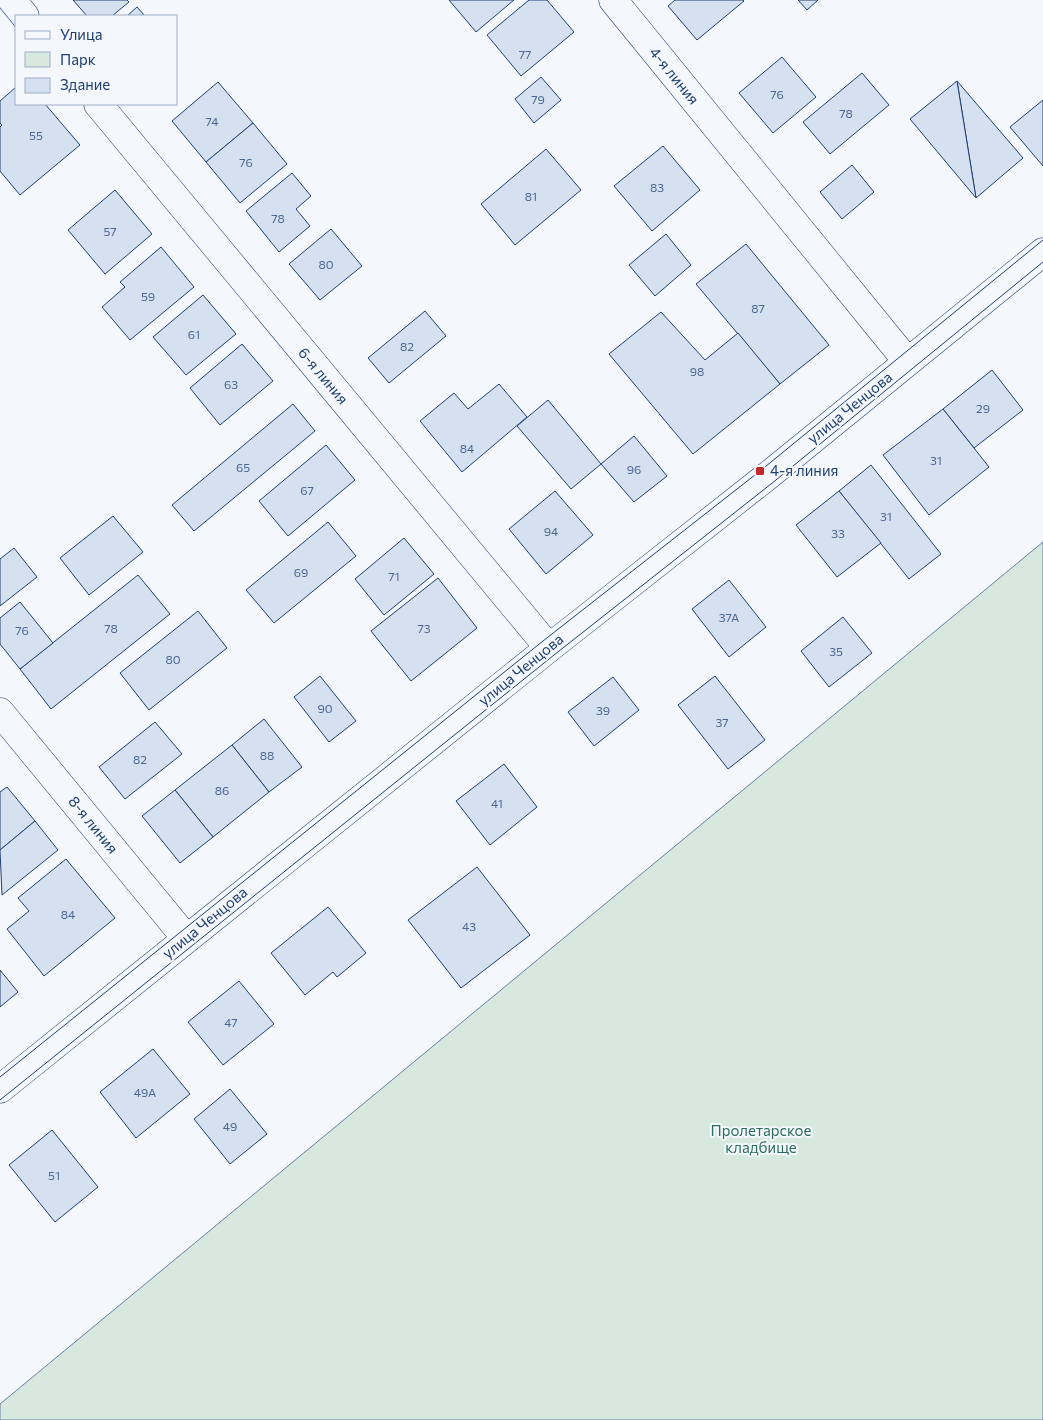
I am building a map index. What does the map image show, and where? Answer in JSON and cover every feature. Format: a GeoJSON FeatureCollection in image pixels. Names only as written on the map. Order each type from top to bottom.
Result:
{"type":"FeatureCollection","features":[{"type":"Feature","properties":{"kind":"street"},"geometry":{"type":"LineString","coordinates":[[12,0],[24,15]]}},
{"type":"Feature","properties":{"kind":"street","name":"4-я линия"},"geometry":{"type":"LineString","coordinates":[[612,0],[907,361]]}},
{"type":"Feature","properties":{"kind":"street","name":"6-я линия"},"geometry":{"type":"LineString","coordinates":[[99,105],[549,648]]}},
{"type":"Feature","properties":{"kind":"street","name":"улица Ченцова"},"geometry":{"type":"LineString","coordinates":[[0,1088],[549,648],[765,478],[1043,252]]}},
{"type":"Feature","properties":{"kind":"street","name":"8-я линия"},"geometry":{"type":"LineString","coordinates":[[0,712],[186,938]]}},
{"type":"Feature","properties":{"kind":"green space","name":"Пролетарское кладбище"},"geometry":{"type":"Polygon","coordinates":[[[1043,542],[1043,1420],[0,1420],[0,1404],[1043,542]]]}},
{"type":"Feature","properties":{"kind":"building"},"geometry":{"type":"Polygon","coordinates":[[[73,0],[127,0],[129,2],[113,15],[86,15],[73,0]]]}},
{"type":"Feature","properties":{"kind":"building"},"geometry":{"type":"Polygon","coordinates":[[[449,0],[514,0],[476,32],[449,0]]]}},
{"type":"Feature","properties":{"kind":"building"},"geometry":{"type":"Polygon","coordinates":[[[529,0],[547,0],[574,32],[521,76],[487,35],[529,0]]]}},
{"type":"Feature","properties":{"kind":"building"},"geometry":{"type":"Polygon","coordinates":[[[675,0],[744,1],[697,40],[668,6],[675,0]]]}},
{"type":"Feature","properties":{"kind":"building"},"geometry":{"type":"Polygon","coordinates":[[[798,0],[818,0],[807,10],[798,0]]]}},
{"type":"Feature","properties":{"kind":"building"},"geometry":{"type":"Polygon","coordinates":[[[137,7],[144,15],[128,15],[137,7]]]}},
{"type":"Feature","properties":{"kind":"building"},"geometry":{"type":"Polygon","coordinates":[[[782,57],[816,97],[773,133],[739,93],[782,57]]]}},
{"type":"Feature","properties":{"kind":"building"},"geometry":{"type":"Polygon","coordinates":[[[862,73],[889,105],[830,154],[803,122],[862,73]]]}},
{"type":"Feature","properties":{"kind":"building"},"geometry":{"type":"Polygon","coordinates":[[[541,77],[561,100],[534,123],[515,99],[541,77]]]}},
{"type":"Feature","properties":{"kind":"building"},"geometry":{"type":"Polygon","coordinates":[[[957,81],[1023,158],[976,198],[957,81]]]}},
{"type":"Feature","properties":{"kind":"building"},"geometry":{"type":"Polygon","coordinates":[[[957,81],[976,198],[910,119],[957,81]]]}},
{"type":"Feature","properties":{"kind":"building"},"geometry":{"type":"Polygon","coordinates":[[[218,82],[253,123],[206,162],[172,121],[218,82]]]}},
{"type":"Feature","properties":{"kind":"building"},"geometry":{"type":"Polygon","coordinates":[[[15,88],[15,105],[46,105],[80,145],[20,195],[0,171],[0,127],[2,125],[0,123],[0,101],[15,88]]]}},
{"type":"Feature","properties":{"kind":"building"},"geometry":{"type":"Polygon","coordinates":[[[1043,100],[1043,166],[1010,127],[1043,100]]]}},
{"type":"Feature","properties":{"kind":"building"},"geometry":{"type":"Polygon","coordinates":[[[253,123],[287,164],[240,203],[206,162],[253,123]]]}},
{"type":"Feature","properties":{"kind":"building"},"geometry":{"type":"Polygon","coordinates":[[[663,146],[700,190],[652,231],[614,186],[663,146]]]}},
{"type":"Feature","properties":{"kind":"building"},"geometry":{"type":"Polygon","coordinates":[[[546,149],[581,190],[515,245],[481,204],[546,149]]]}},
{"type":"Feature","properties":{"kind":"building"},"geometry":{"type":"Polygon","coordinates":[[[852,165],[874,192],[842,219],[820,192],[852,165]]]}},
{"type":"Feature","properties":{"kind":"building"},"geometry":{"type":"Polygon","coordinates":[[[292,173],[311,196],[296,209],[310,226],[279,252],[246,211],[292,173]]]}},
{"type":"Feature","properties":{"kind":"building"},"geometry":{"type":"Polygon","coordinates":[[[115,190],[152,234],[105,274],[68,230],[115,190]]]}},
{"type":"Feature","properties":{"kind":"building"},"geometry":{"type":"Polygon","coordinates":[[[331,229],[362,266],[320,300],[289,264],[331,229]]]}},
{"type":"Feature","properties":{"kind":"building"},"geometry":{"type":"Polygon","coordinates":[[[666,234],[691,265],[655,296],[629,265],[666,234]]]}},
{"type":"Feature","properties":{"kind":"building"},"geometry":{"type":"Polygon","coordinates":[[[746,244],[829,345],[780,384],[696,284],[746,244]]]}},
{"type":"Feature","properties":{"kind":"building"},"geometry":{"type":"Polygon","coordinates":[[[161,247],[194,287],[130,340],[102,307],[125,287],[120,282],[161,247]]]}},
{"type":"Feature","properties":{"kind":"building"},"geometry":{"type":"Polygon","coordinates":[[[203,295],[236,334],[186,375],[153,337],[203,295]]]}},
{"type":"Feature","properties":{"kind":"building"},"geometry":{"type":"Polygon","coordinates":[[[425,311],[446,336],[389,383],[368,358],[425,311]]]}},
{"type":"Feature","properties":{"kind":"building"},"geometry":{"type":"Polygon","coordinates":[[[661,312],[705,360],[738,333],[780,384],[693,454],[609,354],[661,312]]]}},
{"type":"Feature","properties":{"kind":"building"},"geometry":{"type":"Polygon","coordinates":[[[242,344],[273,381],[220,425],[190,388],[242,344]]]}},
{"type":"Feature","properties":{"kind":"building"},"geometry":{"type":"Polygon","coordinates":[[[992,370],[1023,410],[974,448],[943,409],[992,370]]]}},
{"type":"Feature","properties":{"kind":"building"},"geometry":{"type":"Polygon","coordinates":[[[499,384],[527,417],[462,472],[420,421],[454,393],[468,409],[499,384]]]}},
{"type":"Feature","properties":{"kind":"building"},"geometry":{"type":"Polygon","coordinates":[[[548,400],[601,464],[571,489],[517,426],[548,400]]]}},
{"type":"Feature","properties":{"kind":"building"},"geometry":{"type":"Polygon","coordinates":[[[293,404],[315,431],[194,531],[172,505],[293,404]]]}},
{"type":"Feature","properties":{"kind":"building"},"geometry":{"type":"Polygon","coordinates":[[[943,409],[989,467],[929,515],[883,455],[943,409]]]}},
{"type":"Feature","properties":{"kind":"building"},"geometry":{"type":"Polygon","coordinates":[[[634,436],[667,476],[634,502],[601,464],[634,436]]]}},
{"type":"Feature","properties":{"kind":"building"},"geometry":{"type":"Polygon","coordinates":[[[326,445],[355,480],[288,536],[259,501],[326,445]]]}},
{"type":"Feature","properties":{"kind":"building"},"geometry":{"type":"Polygon","coordinates":[[[871,465],[941,554],[909,579],[839,491],[871,465]]]}},
{"type":"Feature","properties":{"kind":"building"},"geometry":{"type":"Polygon","coordinates":[[[555,491],[593,535],[546,574],[509,529],[555,491]]]}},
{"type":"Feature","properties":{"kind":"building"},"geometry":{"type":"Polygon","coordinates":[[[839,491],[881,543],[837,577],[796,525],[839,491]]]}},
{"type":"Feature","properties":{"kind":"building"},"geometry":{"type":"Polygon","coordinates":[[[113,516],[143,552],[89,595],[60,558],[113,516]]]}},
{"type":"Feature","properties":{"kind":"building"},"geometry":{"type":"Polygon","coordinates":[[[328,522],[356,556],[274,623],[246,590],[328,522]]]}},
{"type":"Feature","properties":{"kind":"building"},"geometry":{"type":"Polygon","coordinates":[[[404,538],[434,574],[384,615],[355,579],[404,538]]]}},
{"type":"Feature","properties":{"kind":"building"},"geometry":{"type":"Polygon","coordinates":[[[14,548],[37,577],[0,606],[0,559],[14,548]]]}},
{"type":"Feature","properties":{"kind":"building"},"geometry":{"type":"Polygon","coordinates":[[[138,575],[170,614],[51,709],[20,669],[138,575]]]}},
{"type":"Feature","properties":{"kind":"building"},"geometry":{"type":"Polygon","coordinates":[[[438,578],[477,628],[411,681],[371,631],[438,578]]]}},
{"type":"Feature","properties":{"kind":"building"},"geometry":{"type":"Polygon","coordinates":[[[729,580],[766,627],[729,657],[692,609],[729,580]]]}},
{"type":"Feature","properties":{"kind":"building"},"geometry":{"type":"Polygon","coordinates":[[[20,602],[53,643],[20,669],[0,644],[0,618],[20,602]]]}},
{"type":"Feature","properties":{"kind":"building"},"geometry":{"type":"Polygon","coordinates":[[[198,611],[227,648],[149,710],[120,673],[198,611]]]}},
{"type":"Feature","properties":{"kind":"building"},"geometry":{"type":"Polygon","coordinates":[[[843,617],[872,653],[829,687],[801,651],[843,617]]]}},
{"type":"Feature","properties":{"kind":"building"},"geometry":{"type":"Polygon","coordinates":[[[320,676],[356,721],[329,742],[294,697],[320,676]]]}},
{"type":"Feature","properties":{"kind":"building"},"geometry":{"type":"Polygon","coordinates":[[[715,676],[765,740],[728,769],[678,705],[715,676]]]}},
{"type":"Feature","properties":{"kind":"building"},"geometry":{"type":"Polygon","coordinates":[[[613,677],[639,710],[594,746],[568,712],[613,677]]]}},
{"type":"Feature","properties":{"kind":"building"},"geometry":{"type":"Polygon","coordinates":[[[264,719],[302,767],[269,792],[232,745],[264,719]]]}},
{"type":"Feature","properties":{"kind":"building"},"geometry":{"type":"Polygon","coordinates":[[[155,722],[182,754],[125,799],[99,767],[155,722]]]}},
{"type":"Feature","properties":{"kind":"building"},"geometry":{"type":"Polygon","coordinates":[[[232,745],[269,792],[213,837],[175,790],[232,745]]]}},
{"type":"Feature","properties":{"kind":"building"},"geometry":{"type":"Polygon","coordinates":[[[504,764],[537,807],[490,845],[456,801],[504,764]]]}},
{"type":"Feature","properties":{"kind":"building"},"geometry":{"type":"Polygon","coordinates":[[[7,787],[35,821],[0,850],[0,792],[7,787]]]}},
{"type":"Feature","properties":{"kind":"building"},"geometry":{"type":"Polygon","coordinates":[[[175,790],[213,837],[180,863],[142,816],[175,790]]]}},
{"type":"Feature","properties":{"kind":"building"},"geometry":{"type":"Polygon","coordinates":[[[35,821],[58,850],[2,895],[0,850],[35,821]]]}},
{"type":"Feature","properties":{"kind":"building"},"geometry":{"type":"Polygon","coordinates":[[[66,859],[115,918],[44,976],[7,929],[29,911],[18,898],[66,859]]]}},
{"type":"Feature","properties":{"kind":"building"},"geometry":{"type":"Polygon","coordinates":[[[477,867],[530,935],[461,988],[408,920],[477,867]]]}},
{"type":"Feature","properties":{"kind":"building"},"geometry":{"type":"Polygon","coordinates":[[[328,907],[366,953],[337,977],[333,972],[305,995],[271,953],[328,907]]]}},
{"type":"Feature","properties":{"kind":"building"},"geometry":{"type":"Polygon","coordinates":[[[0,970],[18,992],[0,1007],[0,970]]]}},
{"type":"Feature","properties":{"kind":"building"},"geometry":{"type":"Polygon","coordinates":[[[239,981],[274,1024],[223,1065],[188,1022],[239,981]]]}},
{"type":"Feature","properties":{"kind":"building"},"geometry":{"type":"Polygon","coordinates":[[[153,1049],[190,1094],[136,1138],[100,1092],[153,1049]]]}},
{"type":"Feature","properties":{"kind":"building"},"geometry":{"type":"Polygon","coordinates":[[[230,1089],[267,1134],[230,1164],[194,1119],[230,1089]]]}},
{"type":"Feature","properties":{"kind":"building"},"geometry":{"type":"Polygon","coordinates":[[[52,1130],[98,1187],[55,1222],[9,1165],[52,1130]]]}},
{"type":"Feature","properties":{"kind":"tram line"},"geometry":{"type":"LineString","coordinates":[[0,1077],[543,641],[760,471],[1043,240]]}},
{"type":"Feature","properties":{"kind":"tram line"},"geometry":{"type":"LineString","coordinates":[[0,1100],[554,655],[771,484],[1043,262]]}},
{"type":"Feature","properties":{"kind":"place","name":"4-я линия"},"geometry":{"type":"Point","coordinates":[760,471]}}]}
